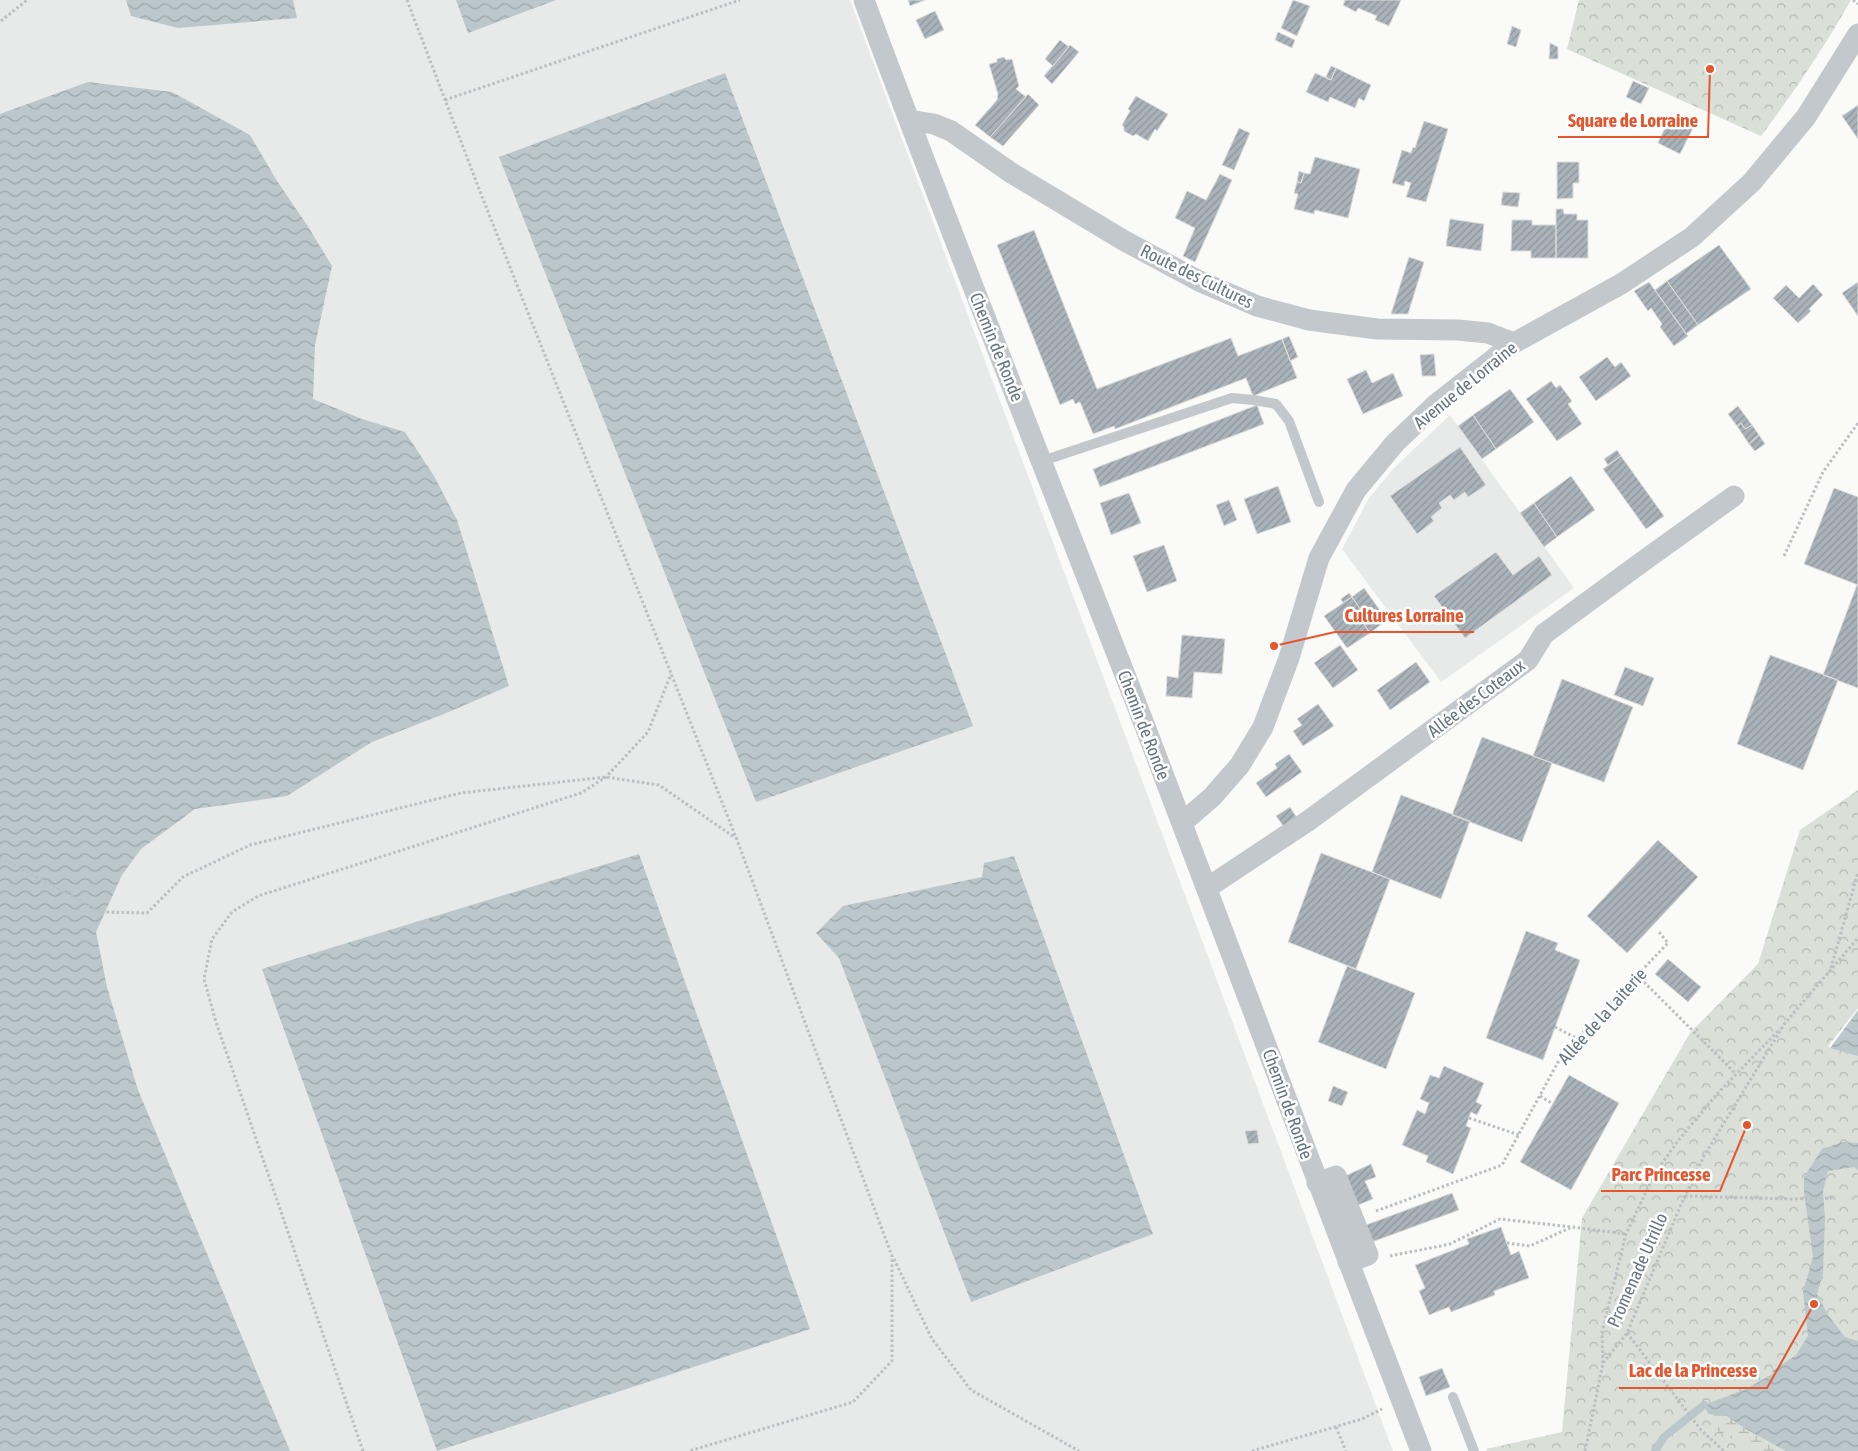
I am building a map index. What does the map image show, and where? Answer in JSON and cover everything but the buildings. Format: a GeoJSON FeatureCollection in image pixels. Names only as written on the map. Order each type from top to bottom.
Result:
{"type":"FeatureCollection","features":[{"type":"Feature","properties":{"kind":"street","name":"Chemin de Ronde"},"geometry":{"type":"LineString","coordinates":[[864,0],[1207,888],[1317,1183],[1421,1451]]}},
{"type":"Feature","properties":{"kind":"street","name":"Avenue de Lorraine"},"geometry":{"type":"LineString","coordinates":[[1182,823],[1212,797],[1240,765],[1262,727],[1289,658],[1319,558],[1356,490],[1395,443],[1435,405],[1514,343],[1621,284],[1692,237],[1752,182],[1806,118],[1858,34]]}},
{"type":"Feature","properties":{"kind":"street","name":"Route des Cultures"},"geometry":{"type":"LineString","coordinates":[[909,120],[934,124],[951,131],[1013,174],[1123,240],[1199,281],[1256,306],[1309,320],[1377,329],[1488,332],[1514,343]]}},
{"type":"Feature","properties":{"kind":"street","name":"Allée des Coteaux"},"geometry":{"type":"LineString","coordinates":[[1207,888],[1308,821],[1528,660],[1544,634],[1734,496]]}},
{"type":"Feature","properties":{"kind":"street"},"geometry":{"type":"LineString","coordinates":[[1317,1183],[1336,1176],[1354,1219],[1368,1255],[1348,1262]]}},
{"type":"Feature","properties":{"kind":"lane"},"geometry":{"type":"LineString","coordinates":[[1042,461],[1232,398],[1254,400],[1276,404],[1289,422],[1319,502]]}},
{"type":"Feature","properties":{"kind":"lane"},"geometry":{"type":"LineString","coordinates":[[1453,1397],[1474,1451]]}},
{"type":"Feature","properties":{"kind":"path"},"geometry":{"type":"LineString","coordinates":[[1,21],[27,0]]}},
{"type":"Feature","properties":{"kind":"path"},"geometry":{"type":"LineString","coordinates":[[407,0],[737,840],[892,1256],[932,1338],[971,1390],[1079,1451]]}},
{"type":"Feature","properties":{"kind":"path"},"geometry":{"type":"LineString","coordinates":[[446,100],[740,0]]}},
{"type":"Feature","properties":{"kind":"path"},"geometry":{"type":"LineString","coordinates":[[1853,0],[1858,4]]}},
{"type":"Feature","properties":{"kind":"path"},"geometry":{"type":"LineString","coordinates":[[1784,556],[1823,472],[1858,423]]}},
{"type":"Feature","properties":{"kind":"path"},"geometry":{"type":"LineString","coordinates":[[363,1451],[216,1022],[204,979],[212,939],[232,912],[258,896],[581,793],[606,777],[648,732],[671,673]]}},
{"type":"Feature","properties":{"kind":"path"},"geometry":{"type":"LineString","coordinates":[[0,858],[102,912],[148,912],[183,877],[250,845],[461,793],[606,777],[659,785],[737,840]]}},
{"type":"Feature","properties":{"kind":"path"},"geometry":{"type":"LineString","coordinates":[[1830,971],[1858,872]]}},
{"type":"Feature","properties":{"kind":"path","name":"Allée de la Laiterie"},"geometry":{"type":"LineString","coordinates":[[1354,1219],[1502,1165],[1558,1062],[1668,943],[1658,931]]}},
{"type":"Feature","properties":{"kind":"path","name":"Promenade Utrillo"},"geometry":{"type":"LineString","coordinates":[[1585,1451],[1603,1363],[1627,1333],[1704,1156],[1785,1023],[1858,938]]}},
{"type":"Feature","properties":{"kind":"path"},"geometry":{"type":"LineString","coordinates":[[1637,975],[1736,1074]]}},
{"type":"Feature","properties":{"kind":"path"},"geometry":{"type":"LineString","coordinates":[[1603,1363],[1602,1332],[1626,1234],[1655,1173],[1717,1094],[1785,1023]]}},
{"type":"Feature","properties":{"kind":"path"},"geometry":{"type":"LineString","coordinates":[[1555,1027],[1578,1039]]}},
{"type":"Feature","properties":{"kind":"path"},"geometry":{"type":"LineString","coordinates":[[1540,1096],[1553,1104]]}},
{"type":"Feature","properties":{"kind":"path"},"geometry":{"type":"LineString","coordinates":[[1469,1118],[1518,1135]]}},
{"type":"Feature","properties":{"kind":"path"},"geometry":{"type":"LineString","coordinates":[[1685,1196],[1792,1199],[1833,1198]]}},
{"type":"Feature","properties":{"kind":"path"},"geometry":{"type":"LineString","coordinates":[[1368,1255],[1382,1257],[1450,1244],[1500,1220],[1626,1234]]}},
{"type":"Feature","properties":{"kind":"path"},"geometry":{"type":"LineString","coordinates":[[1507,1243],[1530,1246],[1572,1227]]}},
{"type":"Feature","properties":{"kind":"path"},"geometry":{"type":"LineString","coordinates":[[690,1451],[853,1402],[892,1361],[892,1256]]}},
{"type":"Feature","properties":{"kind":"path"},"geometry":{"type":"LineString","coordinates":[[1627,1333],[1701,1430],[1724,1451]]}},
{"type":"Feature","properties":{"kind":"path"},"geometry":{"type":"LineString","coordinates":[[1252,1451],[1362,1419],[1400,1398]]}},
{"type":"Feature","properties":{"kind":"path"},"geometry":{"type":"LineString","coordinates":[[1336,1427],[1346,1451]]}},
{"type":"Feature","properties":{"kind":"shaded area"},"geometry":{"type":"Polygon","coordinates":[[[0,0],[850,0],[1393,1451],[0,1451],[0,0]]]}},
{"type":"Feature","properties":{"kind":"shaded area"},"geometry":{"type":"Polygon","coordinates":[[[1450,415],[1574,588],[1441,682],[1342,549],[1369,498],[1393,469],[1450,415]]]}},
{"type":"Feature","properties":{"kind":"green space"},"geometry":{"type":"Polygon","coordinates":[[[1579,0],[1851,0],[1808,70],[1761,136],[1567,49],[1579,0]]]}},
{"type":"Feature","properties":{"kind":"green space"},"geometry":{"type":"Polygon","coordinates":[[[1858,790],[1858,1451],[1487,1451],[1486,1449],[1562,1432],[1582,1218],[1690,1033],[1758,964],[1800,830],[1858,790]]]}},
{"type":"Feature","properties":{"kind":"green space"},"geometry":{"type":"Polygon","coordinates":[[[1708,1414],[1727,1415],[1744,1428],[1786,1451],[1755,1451],[1712,1428],[1708,1414]]]}},
{"type":"Feature","properties":{"kind":"water"},"geometry":{"type":"Polygon","coordinates":[[[126,0],[293,0],[297,18],[178,28],[131,16],[126,0]]]}},
{"type":"Feature","properties":{"kind":"water"},"geometry":{"type":"Polygon","coordinates":[[[456,0],[556,0],[468,33],[456,0]]]}},
{"type":"Feature","properties":{"kind":"water"},"geometry":{"type":"Polygon","coordinates":[[[725,73],[973,726],[756,802],[499,157],[725,73]]]}},
{"type":"Feature","properties":{"kind":"water"},"geometry":{"type":"Polygon","coordinates":[[[88,82],[172,92],[250,135],[277,181],[332,266],[315,345],[313,399],[362,419],[405,432],[434,476],[457,520],[509,686],[372,742],[287,796],[195,809],[141,849],[122,875],[96,932],[107,987],[138,1090],[290,1451],[0,1451],[0,114],[88,82]]]}},
{"type":"Feature","properties":{"kind":"water"},"geometry":{"type":"Polygon","coordinates":[[[639,854],[810,1329],[437,1451],[262,969],[639,854]]]}},
{"type":"Feature","properties":{"kind":"water"},"geometry":{"type":"Polygon","coordinates":[[[1014,856],[1153,1234],[971,1302],[839,958],[816,933],[843,906],[982,877],[984,863],[1014,856]]]}},
{"type":"Feature","properties":{"kind":"water"},"geometry":{"type":"Polygon","coordinates":[[[1858,1010],[1858,1056],[1830,1048],[1858,1010]]]}},
{"type":"Feature","properties":{"kind":"water"},"geometry":{"type":"Polygon","coordinates":[[[1843,1142],[1858,1143],[1858,1170],[1854,1167],[1828,1171],[1823,1191],[1825,1219],[1823,1274],[1817,1294],[1828,1315],[1845,1337],[1858,1341],[1858,1451],[1786,1451],[1744,1428],[1727,1416],[1708,1414],[1704,1405],[1746,1389],[1774,1373],[1772,1371],[1796,1355],[1808,1336],[1803,1292],[1813,1257],[1804,1192],[1804,1177],[1822,1149],[1843,1142]]]}},
{"type":"Feature","properties":{"kind":"pier"},"geometry":{"type":"Polygon","coordinates":[[[1858,1008],[1858,1010],[1830,1048],[1828,1046],[1858,1008]]]}},
{"type":"Feature","properties":{"kind":"waterway"},"geometry":{"type":"LineString","coordinates":[[1655,1451],[1664,1437],[1704,1405]]}},
{"type":"Feature","properties":{"kind":"place","name":"Square de Lorraine"},"geometry":{"type":"Point","coordinates":[1710,69]}},
{"type":"Feature","properties":{"kind":"place","name":"Cultures Lorraine"},"geometry":{"type":"Point","coordinates":[1274,646]}},
{"type":"Feature","properties":{"kind":"place","name":"Parc Princesse"},"geometry":{"type":"Point","coordinates":[1747,1125]}},
{"type":"Feature","properties":{"kind":"place","name":"Lac de la Princesse"},"geometry":{"type":"Point","coordinates":[1814,1304]}}]}
